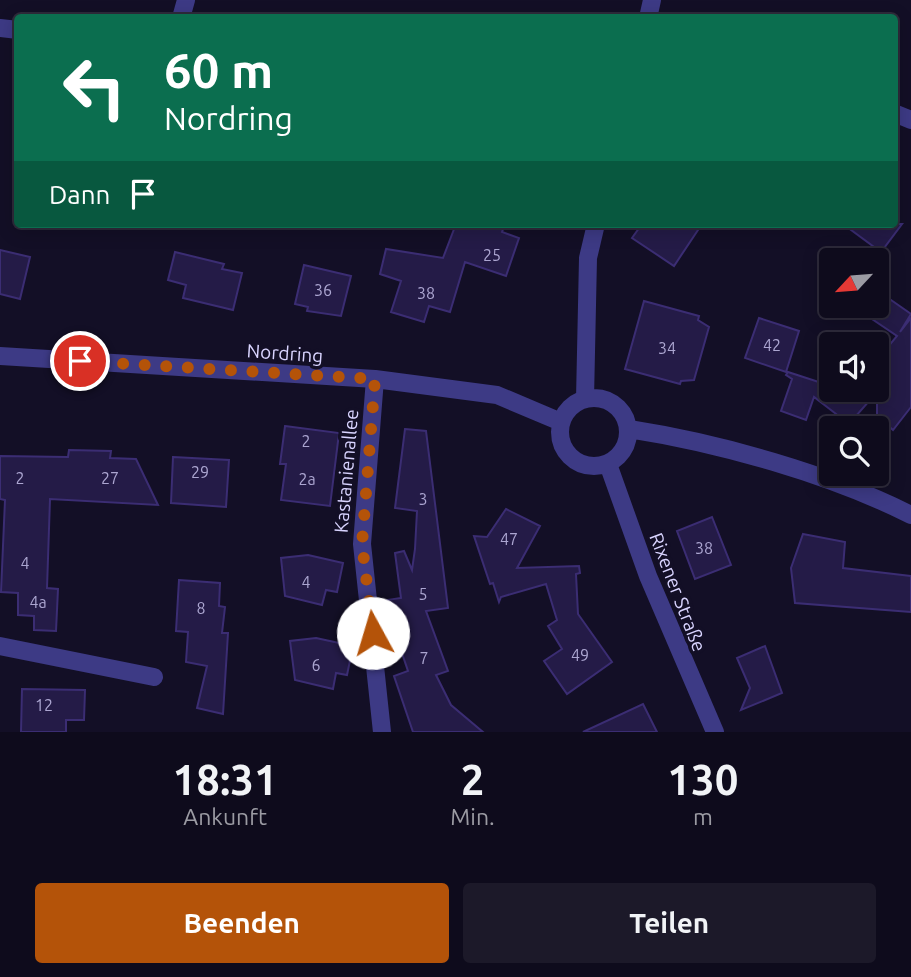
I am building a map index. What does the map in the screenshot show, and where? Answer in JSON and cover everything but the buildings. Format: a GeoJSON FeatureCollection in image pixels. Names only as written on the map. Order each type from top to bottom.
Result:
{"type":"FeatureCollection","features":[{"type":"Feature","properties":{"kind":"street"},"geometry":{"type":"LineString","coordinates":[[585,399],[588,258],[595,228]]}},
{"type":"Feature","properties":{"kind":"street","name":"Nordring"},"geometry":{"type":"LineString","coordinates":[[0,356],[375,379],[497,395],[561,422]]}},
{"type":"Feature","properties":{"kind":"street","name":"Kastanienallee"},"geometry":{"type":"LineString","coordinates":[[375,379],[362,544],[382,732]]}},
{"type":"Feature","properties":{"kind":"street"},"geometry":{"type":"LineString","coordinates":[[585,399],[605,399],[615,405],[624,414],[629,429],[625,448],[608,464],[597,467],[574,461],[560,439],[561,422],[570,408],[585,399]]}},
{"type":"Feature","properties":{"kind":"street"},"geometry":{"type":"LineString","coordinates":[[629,429],[670,436],[808,474],[881,500],[911,515]]}},
{"type":"Feature","properties":{"kind":"street","name":"Rixener Straße"},"geometry":{"type":"LineString","coordinates":[[608,464],[648,576],[715,732]]}},
{"type":"Feature","properties":{"kind":"street"},"geometry":{"type":"LineString","coordinates":[[0,646],[154,677]]}},
{"type":"Feature","properties":{"kind":"route"},"geometry":{"type":"LineString","coordinates":[[80,361],[375,379],[362,544],[373,633]]}}]}
